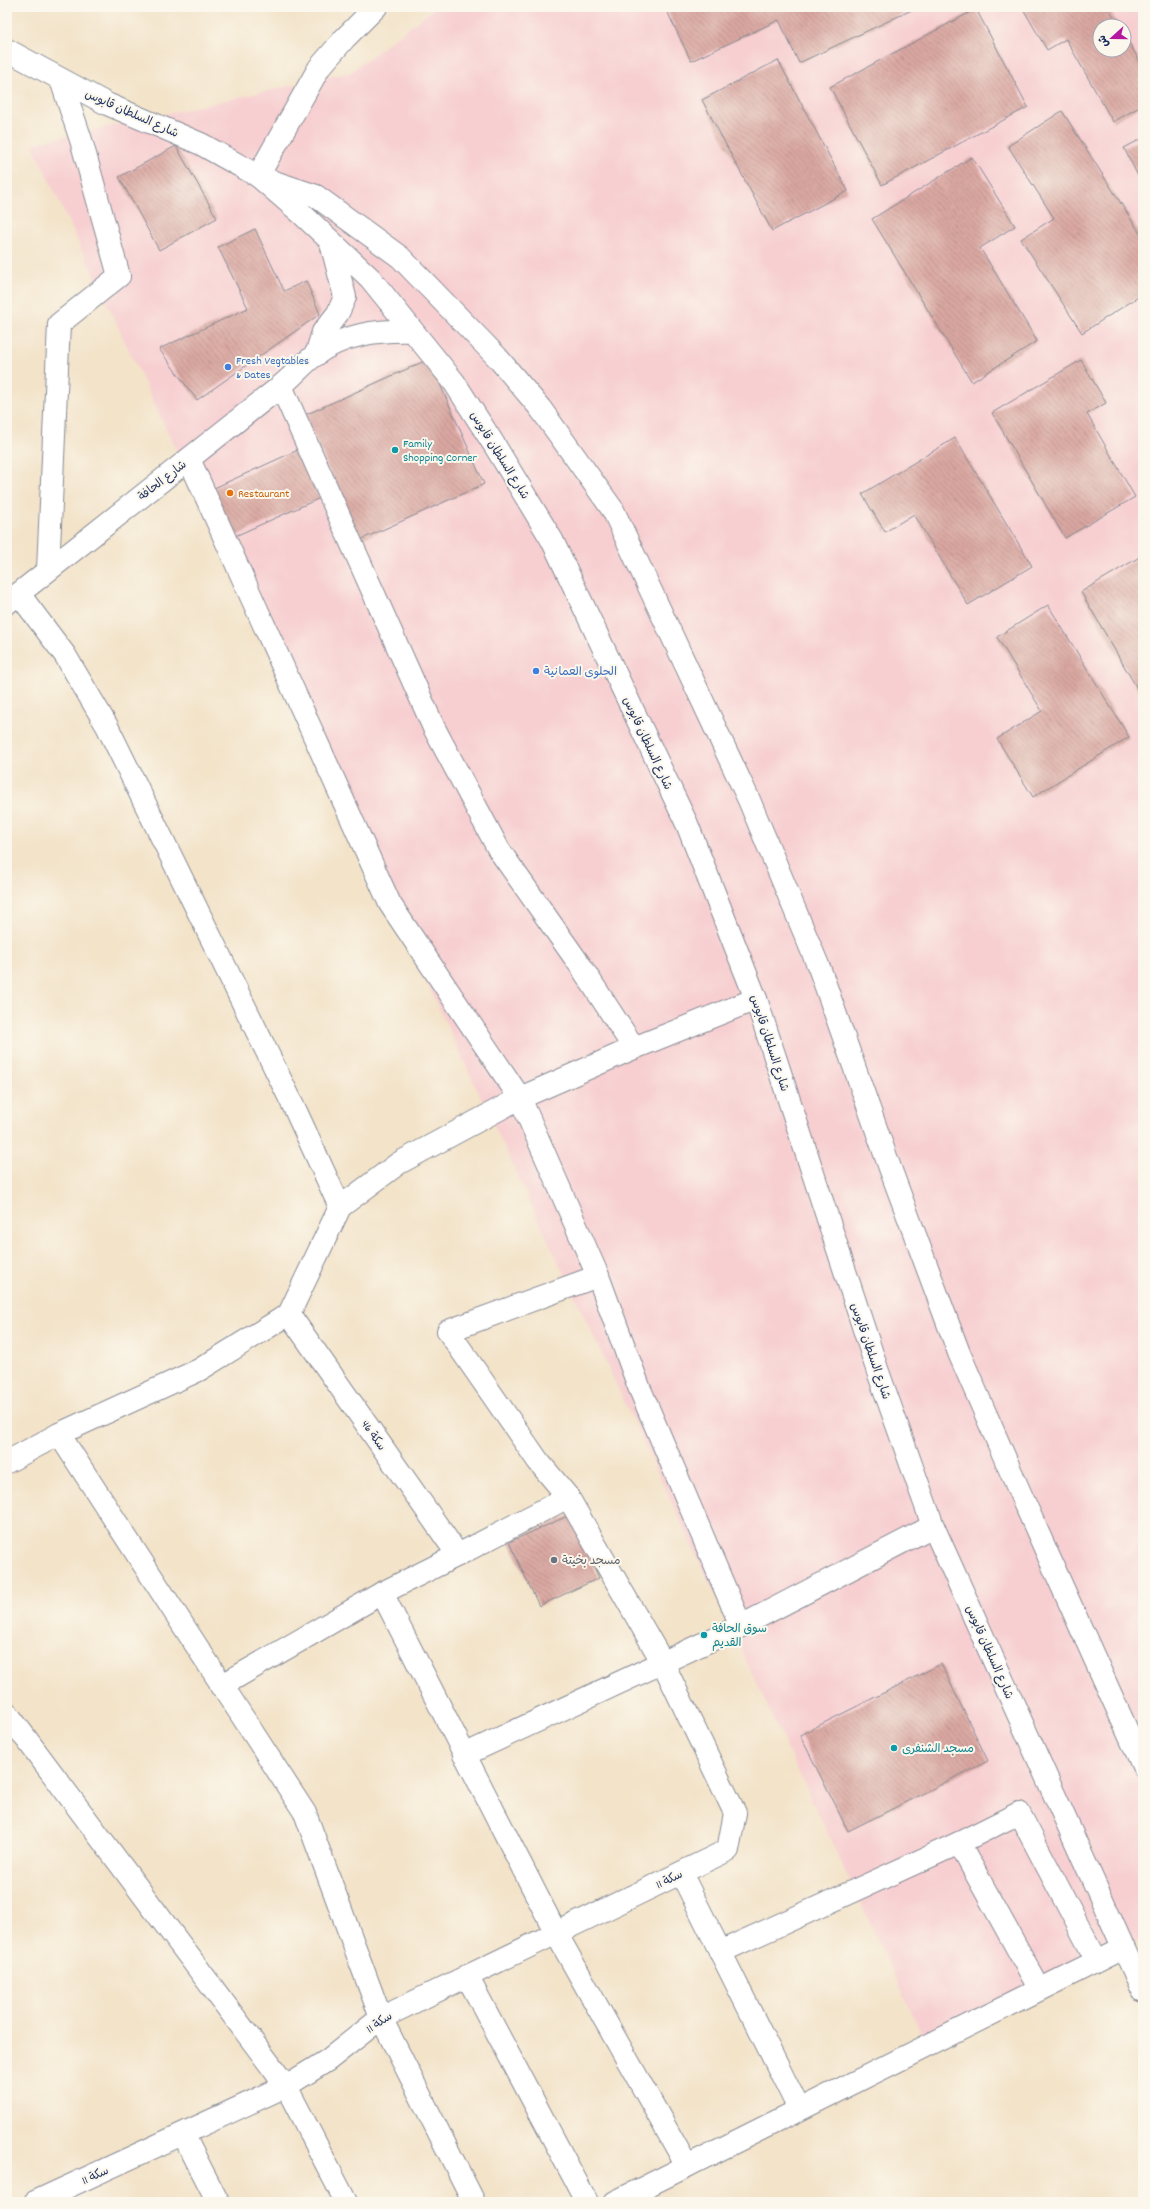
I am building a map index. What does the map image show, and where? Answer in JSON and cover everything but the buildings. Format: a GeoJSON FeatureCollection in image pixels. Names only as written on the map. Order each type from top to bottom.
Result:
{"type":"FeatureCollection","features":[{"type":"Feature","properties":{"kind":"street"},"geometry":{"type":"LineString","coordinates":[[258,176],[319,68],[345,38],[376,7]]}},
{"type":"Feature","properties":{"kind":"street","name":"شارع السلطان قابوس"},"geometry":{"type":"LineString","coordinates":[[7,50],[107,104],[201,144],[258,176],[316,196],[400,257],[497,357],[540,408],[613,510],[749,800],[820,970],[890,1168],[959,1353],[1143,1766]]}},
{"type":"Feature","properties":{"kind":"street"},"geometry":{"type":"LineString","coordinates":[[48,570],[59,324],[119,276],[81,140],[61,80]]}},
{"type":"Feature","properties":{"kind":"street","name":"شارع السلطان قابوس"},"geometry":{"type":"LineString","coordinates":[[258,176],[302,214],[331,243],[370,278],[454,382],[552,540],[687,824],[756,1000],[866,1339],[933,1526],[1143,1991]]}},
{"type":"Feature","properties":{"kind":"street"},"geometry":{"type":"LineString","coordinates":[[316,355],[323,332],[338,313],[345,297],[331,243]]}},
{"type":"Feature","properties":{"kind":"street","name":"شارع الحافة"},"geometry":{"type":"LineString","coordinates":[[13,598],[282,386],[316,355],[354,336],[372,332],[412,331]]}},
{"type":"Feature","properties":{"kind":"street"},"geometry":{"type":"LineString","coordinates":[[282,386],[438,735],[499,850],[580,965],[634,1048]]}},
{"type":"Feature","properties":{"kind":"street"},"geometry":{"type":"LineString","coordinates":[[189,459],[390,904],[520,1098],[598,1276],[638,1388],[742,1626]]}},
{"type":"Feature","properties":{"kind":"street"},"geometry":{"type":"LineString","coordinates":[[13,598],[65,655],[107,726],[294,1106],[340,1207]]}},
{"type":"Feature","properties":{"kind":"street"},"geometry":{"type":"LineString","coordinates":[[7,1462],[59,1434],[199,1370],[289,1314],[340,1207],[399,1162],[520,1098],[634,1048],[756,1000]]}},
{"type":"Feature","properties":{"kind":"street"},"geometry":{"type":"LineString","coordinates":[[598,1276],[448,1331],[538,1461],[568,1497],[663,1663]]}},
{"type":"Feature","properties":{"kind":"street","name":"سكة 46"},"geometry":{"type":"LineString","coordinates":[[289,1314],[458,1555]]}},
{"type":"Feature","properties":{"kind":"street"},"geometry":{"type":"LineString","coordinates":[[59,1434],[221,1686],[305,1813],[381,2018],[474,2202]]}},
{"type":"Feature","properties":{"kind":"street"},"geometry":{"type":"LineString","coordinates":[[221,1686],[382,1593],[568,1497]]}},
{"type":"Feature","properties":{"kind":"street"},"geometry":{"type":"LineString","coordinates":[[464,1755],[742,1626],[933,1526]]}},
{"type":"Feature","properties":{"kind":"street"},"geometry":{"type":"LineString","coordinates":[[382,1593],[556,1933],[687,2166]]}},
{"type":"Feature","properties":{"kind":"street","name":"سكة 11"},"geometry":{"type":"LineString","coordinates":[[35,2202],[286,2086],[328,2060],[381,2018],[728,1850],[735,1813],[663,1663]]}},
{"type":"Feature","properties":{"kind":"street"},"geometry":{"type":"LineString","coordinates":[[7,1713],[286,2086],[346,2202]]}},
{"type":"Feature","properties":{"kind":"street"},"geometry":{"type":"LineString","coordinates":[[720,1952],[959,1843],[1019,1813],[1097,1961]]}},
{"type":"Feature","properties":{"kind":"street"},"geometry":{"type":"LineString","coordinates":[[959,1843],[1039,1988]]}},
{"type":"Feature","properties":{"kind":"street"},"geometry":{"type":"LineString","coordinates":[[681,1873],[799,2109]]}},
{"type":"Feature","properties":{"kind":"street"},"geometry":{"type":"LineString","coordinates":[[615,2202],[1039,1988],[1123,1948]]}},
{"type":"Feature","properties":{"kind":"street"},"geometry":{"type":"LineString","coordinates":[[467,1976],[587,2202]]}},
{"type":"Feature","properties":{"kind":"street"},"geometry":{"type":"LineString","coordinates":[[183,2134],[218,2202]]}},
{"type":"Feature","properties":{"kind":"shaded area"},"geometry":{"type":"Polygon","coordinates":[[[436,7],[1143,7],[1143,1940],[927,2045],[32,144],[351,72],[436,7]]]}},
{"type":"Feature","properties":{"kind":"place","name":"Fresh Vegtables & Dates"},"geometry":{"type":"Point","coordinates":[228,367]}},
{"type":"Feature","properties":{"kind":"place","name":"Family Shopping Corner"},"geometry":{"type":"Point","coordinates":[395,450]}},
{"type":"Feature","properties":{"kind":"place","name":"Restaurant"},"geometry":{"type":"Point","coordinates":[230,493]}},
{"type":"Feature","properties":{"kind":"place","name":"الحلوى العمانية"},"geometry":{"type":"Point","coordinates":[536,671]}},
{"type":"Feature","properties":{"kind":"place","name":"مسجد بخيتة"},"geometry":{"type":"Point","coordinates":[554,1560]}},
{"type":"Feature","properties":{"kind":"place","name":"سوق الحافة القديم"},"geometry":{"type":"Point","coordinates":[704,1635]}},
{"type":"Feature","properties":{"kind":"place","name":"مسجد الشنفرى"},"geometry":{"type":"Point","coordinates":[894,1748]}}]}
